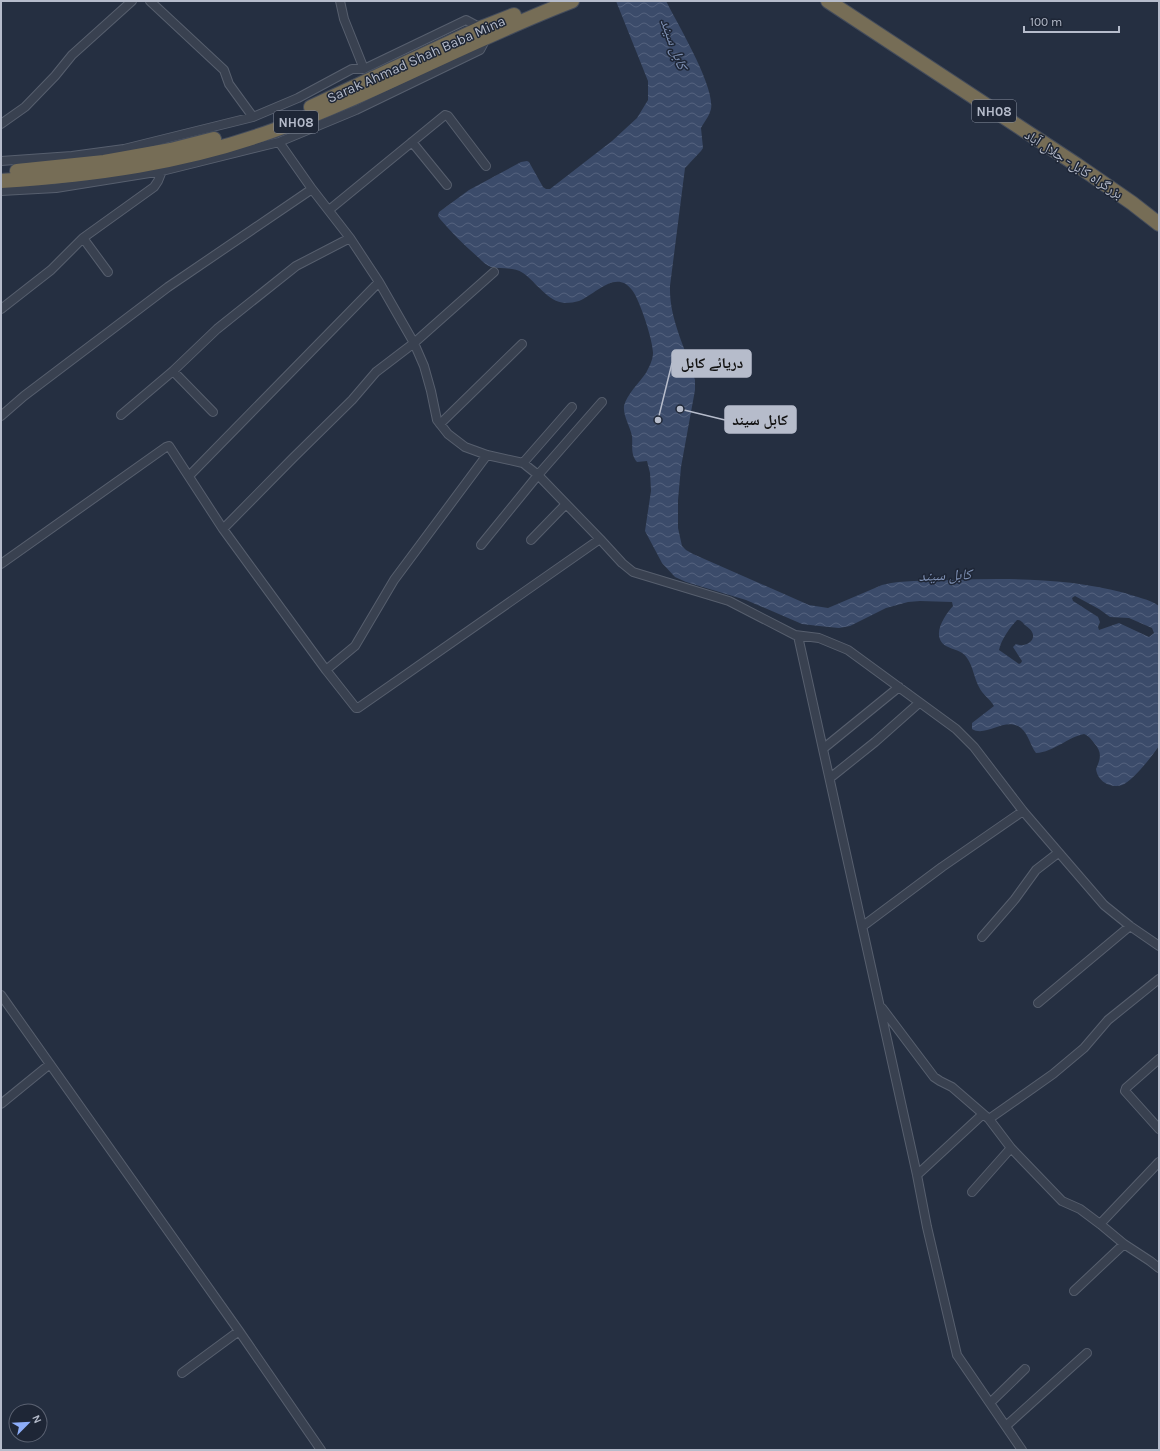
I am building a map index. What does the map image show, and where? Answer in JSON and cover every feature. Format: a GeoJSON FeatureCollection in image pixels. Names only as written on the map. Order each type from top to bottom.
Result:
{"type":"FeatureCollection","features":[{"type":"Feature","properties":{"kind":"highway","name":"Sarak Ahmad Shah Baba Mina"},"geometry":{"type":"LineString","coordinates":[[1,172],[67,166],[171,144],[224,137],[304,110],[484,32],[549,1]]}},
{"type":"Feature","properties":{"kind":"highway","name":"NH08"},"geometry":{"type":"LineString","coordinates":[[1,181],[55,178],[101,173],[185,161],[270,132],[354,99],[484,32],[572,1]]}},
{"type":"Feature","properties":{"kind":"highway","name":"بزرگراه کابل- جلال آباد"},"geometry":{"type":"LineString","coordinates":[[828,1],[848,8],[1112,179],[1159,213]]}},
{"type":"Feature","properties":{"kind":"highway","name":"بزرگراه کابل- جلال آباد"},"geometry":{"type":"LineString","coordinates":[[848,8],[1132,203],[1159,224]]}},
{"type":"Feature","properties":{"kind":"street"},"geometry":{"type":"LineString","coordinates":[[1,124],[25,107],[55,76],[72,55],[132,1]]}},
{"type":"Feature","properties":{"kind":"street"},"geometry":{"type":"LineString","coordinates":[[150,1],[224,70],[229,84],[253,117]]}},
{"type":"Feature","properties":{"kind":"street"},"geometry":{"type":"LineString","coordinates":[[340,1],[344,19],[364,69]]}},
{"type":"Feature","properties":{"kind":"street"},"geometry":{"type":"LineString","coordinates":[[1,191],[56,188],[162,171],[185,161],[279,142],[356,110],[480,50],[484,32],[466,20],[364,69],[352,69],[298,98],[253,117],[171,144]]}},
{"type":"Feature","properties":{"kind":"street"},"geometry":{"type":"LineString","coordinates":[[329,210],[445,115],[448,116],[486,166]]}},
{"type":"Feature","properties":{"kind":"street"},"geometry":{"type":"LineString","coordinates":[[279,142],[312,189],[350,238],[379,282],[414,343],[424,366],[437,420],[448,434],[465,448],[487,455],[523,463],[566,504],[622,563],[634,572],[729,601],[798,636],[819,638],[848,650],[956,729],[974,747],[1023,811],[1104,905],[1130,926],[1159,946]]}},
{"type":"Feature","properties":{"kind":"street"},"geometry":{"type":"LineString","coordinates":[[412,142],[447,185]]}},
{"type":"Feature","properties":{"kind":"street"},"geometry":{"type":"LineString","coordinates":[[1,162],[72,156],[125,154]]}},
{"type":"Feature","properties":{"kind":"street"},"geometry":{"type":"LineString","coordinates":[[1,310],[51,270],[83,238],[154,187],[162,171]]}},
{"type":"Feature","properties":{"kind":"street"},"geometry":{"type":"LineString","coordinates":[[1,416],[24,396],[168,286],[312,189]]}},
{"type":"Feature","properties":{"kind":"street"},"geometry":{"type":"LineString","coordinates":[[83,238],[108,272]]}},
{"type":"Feature","properties":{"kind":"street"},"geometry":{"type":"LineString","coordinates":[[121,415],[173,371],[217,329],[296,266],[350,238]]}},
{"type":"Feature","properties":{"kind":"street"},"geometry":{"type":"LineString","coordinates":[[223,529],[352,400],[376,372],[414,343],[494,272]]}},
{"type":"Feature","properties":{"kind":"street"},"geometry":{"type":"LineString","coordinates":[[189,476],[379,282]]}},
{"type":"Feature","properties":{"kind":"street"},"geometry":{"type":"LineString","coordinates":[[440,424],[522,344]]}},
{"type":"Feature","properties":{"kind":"street"},"geometry":{"type":"LineString","coordinates":[[173,371],[213,412]]}},
{"type":"Feature","properties":{"kind":"street"},"geometry":{"type":"LineString","coordinates":[[481,545],[602,402]]}},
{"type":"Feature","properties":{"kind":"street"},"geometry":{"type":"LineString","coordinates":[[523,463],[572,407]]}},
{"type":"Feature","properties":{"kind":"street"},"geometry":{"type":"LineString","coordinates":[[1,564],[166,447],[170,446],[223,529],[326,670],[356,708],[358,708],[600,539]]}},
{"type":"Feature","properties":{"kind":"street"},"geometry":{"type":"LineString","coordinates":[[326,670],[355,646],[394,580],[487,455]]}},
{"type":"Feature","properties":{"kind":"street"},"geometry":{"type":"LineString","coordinates":[[531,540],[566,504]]}},
{"type":"Feature","properties":{"kind":"street"},"geometry":{"type":"LineString","coordinates":[[798,636],[863,926],[927,1227],[957,1355],[1022,1450]]}},
{"type":"Feature","properties":{"kind":"street"},"geometry":{"type":"LineString","coordinates":[[824,748],[899,687]]}},
{"type":"Feature","properties":{"kind":"street"},"geometry":{"type":"LineString","coordinates":[[830,778],[875,742],[919,703]]}},
{"type":"Feature","properties":{"kind":"street"},"geometry":{"type":"LineString","coordinates":[[863,926],[942,867],[1023,811]]}},
{"type":"Feature","properties":{"kind":"street"},"geometry":{"type":"LineString","coordinates":[[982,937],[1015,899],[1036,870],[1058,853]]}},
{"type":"Feature","properties":{"kind":"street"},"geometry":{"type":"LineString","coordinates":[[1038,1003],[1130,926]]}},
{"type":"Feature","properties":{"kind":"street"},"geometry":{"type":"LineString","coordinates":[[917,1175],[986,1116],[1053,1074],[1084,1048],[1108,1020],[1159,979]]}},
{"type":"Feature","properties":{"kind":"street"},"geometry":{"type":"LineString","coordinates":[[1,996],[239,1331],[320,1450]]}},
{"type":"Feature","properties":{"kind":"street"},"geometry":{"type":"LineString","coordinates":[[880,1005],[934,1077],[952,1087],[986,1116],[1011,1148],[1062,1201],[1080,1209],[1124,1244],[1159,1268]]}},
{"type":"Feature","properties":{"kind":"street"},"geometry":{"type":"LineString","coordinates":[[1159,1060],[1126,1088],[1125,1091],[1159,1129]]}},
{"type":"Feature","properties":{"kind":"street"},"geometry":{"type":"LineString","coordinates":[[2,1102],[50,1064]]}},
{"type":"Feature","properties":{"kind":"street"},"geometry":{"type":"LineString","coordinates":[[972,1192],[1011,1148]]}},
{"type":"Feature","properties":{"kind":"street"},"geometry":{"type":"LineString","coordinates":[[1100,1224],[1159,1162]]}},
{"type":"Feature","properties":{"kind":"street"},"geometry":{"type":"LineString","coordinates":[[1074,1291],[1124,1244]]}},
{"type":"Feature","properties":{"kind":"street"},"geometry":{"type":"LineString","coordinates":[[182,1373],[239,1331]]}},
{"type":"Feature","properties":{"kind":"street"},"geometry":{"type":"LineString","coordinates":[[1006,1426],[1087,1353]]}},
{"type":"Feature","properties":{"kind":"street"},"geometry":{"type":"LineString","coordinates":[[990,1403],[1025,1369]]}},
{"type":"Feature","properties":{"kind":"water"},"geometry":{"type":"Polygon","coordinates":[[[616,1],[666,1],[694,55],[711,99],[710,112],[701,128],[703,148],[685,168],[670,286],[672,311],[695,380],[695,390],[681,467],[678,500],[678,528],[682,546],[693,554],[809,605],[828,608],[882,585],[891,583],[974,579],[1039,580],[1082,584],[1125,593],[1147,600],[1159,606],[1159,746],[1142,768],[1126,783],[1120,786],[1114,786],[1101,780],[1096,769],[1100,758],[1097,746],[1084,734],[1072,738],[1049,750],[1036,753],[1024,731],[1015,725],[1002,725],[983,731],[972,729],[972,723],[994,706],[980,690],[971,665],[965,655],[941,642],[939,637],[940,626],[953,606],[952,602],[908,602],[886,608],[850,626],[839,628],[802,624],[746,600],[686,582],[675,577],[662,563],[645,531],[651,491],[650,473],[647,461],[637,462],[633,456],[632,436],[624,410],[628,397],[646,373],[652,361],[653,353],[646,321],[639,302],[632,290],[626,284],[613,282],[579,301],[567,303],[559,302],[548,295],[523,273],[512,269],[491,267],[486,264],[459,239],[438,216],[439,212],[469,190],[521,162],[529,162],[543,187],[550,189],[612,141],[637,118],[648,100],[648,81],[616,1]],[[1075,596],[1072,598],[1073,601],[1098,617],[1100,622],[1098,627],[1099,630],[1119,623],[1149,637],[1154,633],[1152,628],[1129,618],[1110,617],[1099,609],[1075,596]],[[1017,620],[1006,634],[999,650],[1019,664],[1022,661],[1013,647],[1016,644],[1023,645],[1029,643],[1033,638],[1033,635],[1030,629],[1020,620],[1017,620]]]}},
{"type":"Feature","properties":{"kind":"place","name":"کابل سيند"},"geometry":{"type":"Point","coordinates":[680,409]}},
{"type":"Feature","properties":{"kind":"place","name":"دریائے کابل"},"geometry":{"type":"Point","coordinates":[658,420]}}]}
